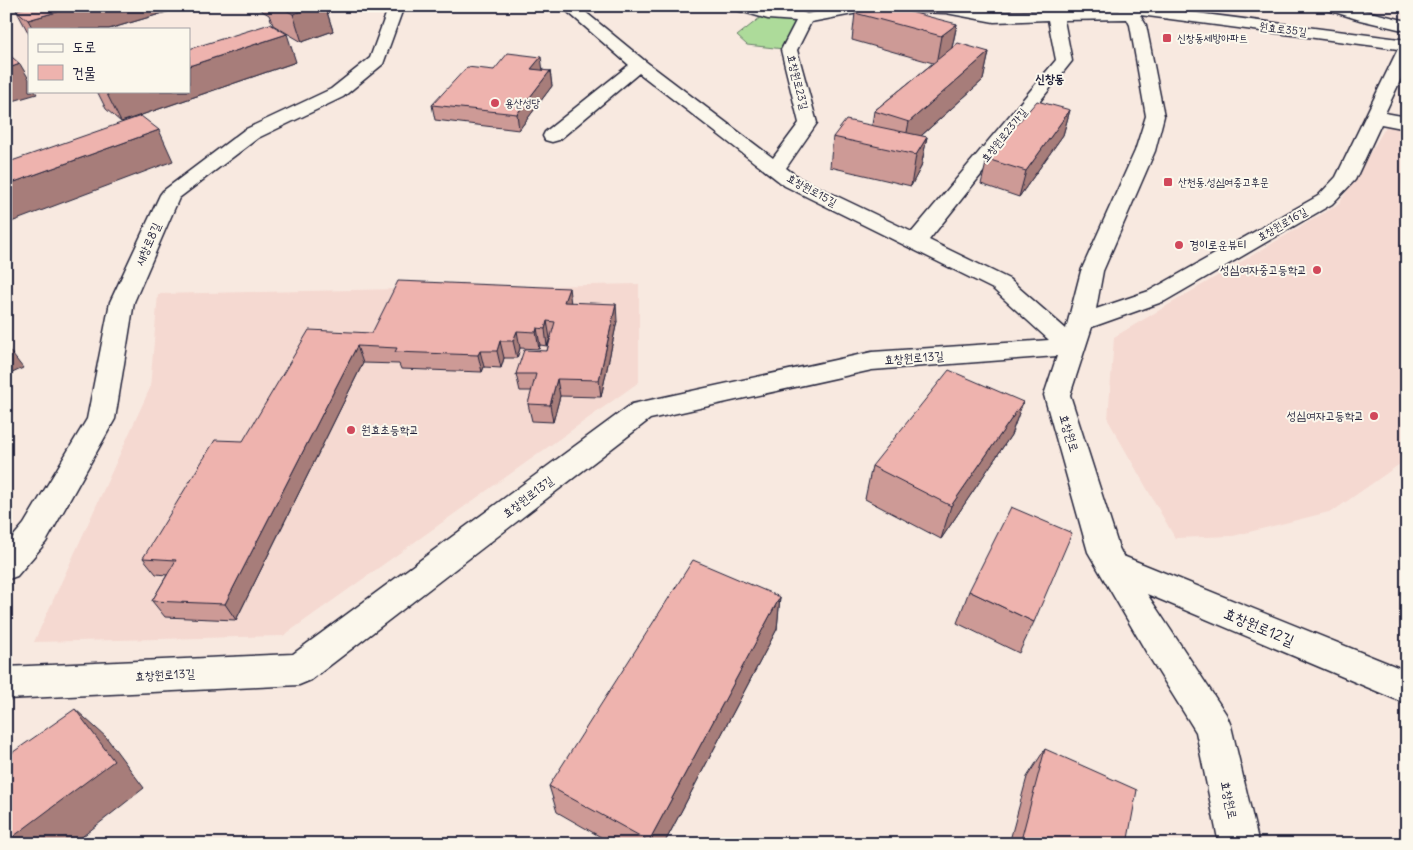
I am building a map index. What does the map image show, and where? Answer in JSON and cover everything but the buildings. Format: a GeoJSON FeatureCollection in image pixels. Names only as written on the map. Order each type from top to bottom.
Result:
{"type":"FeatureCollection","features":[{"type":"Feature","properties":{"kind":"street","name":"새창로8길"},"geometry":{"type":"LineString","coordinates":[[6,567],[35,534],[101,419],[122,302],[170,195],[251,134],[337,93],[377,60],[397,6]]}},
{"type":"Feature","properties":{"kind":"street","name":"효창원로15길"},"geometry":{"type":"LineString","coordinates":[[568,6],[639,65],[792,182],[1001,284],[1077,334]]}},
{"type":"Feature","properties":{"kind":"street"},"geometry":{"type":"LineString","coordinates":[[738,6],[768,14],[796,15],[805,19],[823,11],[869,6]]}},
{"type":"Feature","properties":{"kind":"street"},"geometry":{"type":"LineString","coordinates":[[889,6],[946,8],[994,17],[1128,9]]}},
{"type":"Feature","properties":{"kind":"street"},"geometry":{"type":"LineString","coordinates":[[1330,6],[1407,26]]}},
{"type":"Feature","properties":{"kind":"street","name":"원효로35길"},"geometry":{"type":"LineString","coordinates":[[1128,9],[1407,46]]}},
{"type":"Feature","properties":{"kind":"street","name":"효창원로"},"geometry":{"type":"LineString","coordinates":[[1128,9],[1138,25],[1155,116],[1145,151],[1092,271],[1077,334],[1057,395],[1104,552],[1213,726],[1238,844]]}},
{"type":"Feature","properties":{"kind":"street","name":"효창원로23가길"},"geometry":{"type":"LineString","coordinates":[[915,243],[1064,61],[1042,13]]}},
{"type":"Feature","properties":{"kind":"street","name":"효창원로23길"},"geometry":{"type":"LineString","coordinates":[[776,168],[808,123],[789,50],[805,19]]}},
{"type":"Feature","properties":{"kind":"street","name":"효창원로16길"},"geometry":{"type":"LineString","coordinates":[[1077,334],[1157,296],[1325,200],[1345,180],[1407,46]]}},
{"type":"Feature","properties":{"kind":"street"},"geometry":{"type":"LineString","coordinates":[[552,136],[639,65]]}},
{"type":"Feature","properties":{"kind":"street"},"geometry":{"type":"LineString","coordinates":[[1374,117],[1407,123]]}},
{"type":"Feature","properties":{"kind":"street","name":"효창원로13길"},"geometry":{"type":"LineString","coordinates":[[6,683],[299,669],[642,412],[872,361],[1077,334]]}},
{"type":"Feature","properties":{"kind":"street","name":"효창원로12길"},"geometry":{"type":"LineString","coordinates":[[1112,565],[1407,688]]}},
{"type":"Feature","properties":{"kind":"shaded area","name":"성심여자중고등학교"},"geometry":{"type":"Polygon","coordinates":[[[1387,125],[1407,129],[1407,459],[1333,511],[1233,536],[1175,538],[1108,420],[1114,337],[1339,204],[1387,125]]]}},
{"type":"Feature","properties":{"kind":"shaded area","name":"원효초등학교"},"geometry":{"type":"Polygon","coordinates":[[[639,284],[639,382],[283,636],[34,642],[150,388],[158,294],[639,284]]]}},
{"type":"Feature","properties":{"kind":"green space"},"geometry":{"type":"Polygon","coordinates":[[[761,17],[800,20],[784,49],[747,45],[737,36],[761,17]]]}},
{"type":"Feature","properties":{"kind":"place","name":"신창동세방아파트"},"geometry":{"type":"Point","coordinates":[1167,38]}},
{"type":"Feature","properties":{"kind":"place","name":"용산성당"},"geometry":{"type":"Point","coordinates":[495,103]}},
{"type":"Feature","properties":{"kind":"place","name":"산천동.성심여중고후문"},"geometry":{"type":"Point","coordinates":[1168,182]}},
{"type":"Feature","properties":{"kind":"place","name":"경이로운뷰티"},"geometry":{"type":"Point","coordinates":[1179,245]}},
{"type":"Feature","properties":{"kind":"place","name":"성심여자중고등학교"},"geometry":{"type":"Point","coordinates":[1317,270]}},
{"type":"Feature","properties":{"kind":"place","name":"성심여자고등학교"},"geometry":{"type":"Point","coordinates":[1374,416]}},
{"type":"Feature","properties":{"kind":"place","name":"원효초등학교"},"geometry":{"type":"Point","coordinates":[351,430]}},
{"type":"Feature","properties":{"kind":"district","name":"신창동"},"geometry":{"type":"Point","coordinates":[1050,79]}}]}
